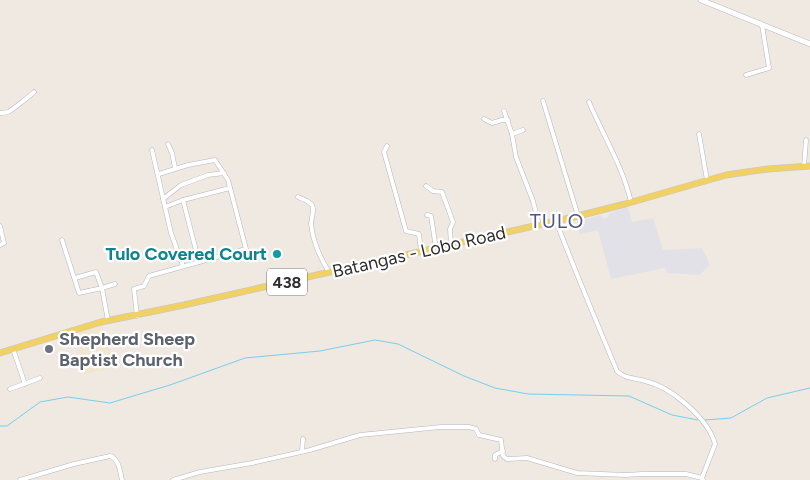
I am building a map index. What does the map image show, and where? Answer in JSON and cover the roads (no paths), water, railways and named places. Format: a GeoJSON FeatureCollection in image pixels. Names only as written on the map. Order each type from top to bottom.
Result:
{"type":"FeatureCollection","features":[{"type":"Feature","properties":{"kind":"main road","name":"Batangas - Lobo Road"},"geometry":{"type":"LineString","coordinates":[[0,353],[108,321],[578,216],[707,180],[746,172],[807,167]]}},
{"type":"Feature","properties":{"kind":"street"},"geometry":{"type":"LineString","coordinates":[[701,0],[810,44]]}},
{"type":"Feature","properties":{"kind":"street"},"geometry":{"type":"LineString","coordinates":[[746,75],[769,68],[762,25]]}},
{"type":"Feature","properties":{"kind":"street"},"geometry":{"type":"LineString","coordinates":[[0,112],[11,111],[19,103],[28,99],[34,92]]}},
{"type":"Feature","properties":{"kind":"street"},"geometry":{"type":"LineString","coordinates":[[543,101],[578,216]]}},
{"type":"Feature","properties":{"kind":"street"},"geometry":{"type":"LineString","coordinates":[[589,102],[621,170],[631,202]]}},
{"type":"Feature","properties":{"kind":"street"},"geometry":{"type":"LineString","coordinates":[[504,112],[512,134],[516,157],[533,201],[539,225]]}},
{"type":"Feature","properties":{"kind":"street"},"geometry":{"type":"LineString","coordinates":[[484,118],[492,123],[508,120]]}},
{"type":"Feature","properties":{"kind":"street"},"geometry":{"type":"LineString","coordinates":[[512,134],[523,130]]}},
{"type":"Feature","properties":{"kind":"street"},"geometry":{"type":"LineString","coordinates":[[699,134],[707,180]]}},
{"type":"Feature","properties":{"kind":"street"},"geometry":{"type":"LineString","coordinates":[[806,140],[807,167]]}},
{"type":"Feature","properties":{"kind":"street"},"geometry":{"type":"LineString","coordinates":[[168,144],[175,168]]}},
{"type":"Feature","properties":{"kind":"street"},"geometry":{"type":"LineString","coordinates":[[387,146],[384,152],[406,231],[419,234],[420,251]]}},
{"type":"Feature","properties":{"kind":"street"},"geometry":{"type":"LineString","coordinates":[[152,150],[171,233],[183,266]]}},
{"type":"Feature","properties":{"kind":"street"},"geometry":{"type":"LineString","coordinates":[[137,316],[134,289],[144,286],[149,276],[246,250],[228,180],[218,162],[213,160],[175,168],[159,174]]}},
{"type":"Feature","properties":{"kind":"street"},"geometry":{"type":"LineString","coordinates":[[163,199],[182,185],[208,175],[224,173]]}},
{"type":"Feature","properties":{"kind":"street"},"geometry":{"type":"LineString","coordinates":[[426,186],[433,191],[442,192],[453,222],[450,229],[452,245]]}},
{"type":"Feature","properties":{"kind":"street"},"geometry":{"type":"LineString","coordinates":[[166,207],[183,200],[230,188]]}},
{"type":"Feature","properties":{"kind":"street"},"geometry":{"type":"LineString","coordinates":[[298,197],[313,207],[311,223],[313,233],[320,257],[329,272]]}},
{"type":"Feature","properties":{"kind":"street"},"geometry":{"type":"LineString","coordinates":[[183,200],[199,262]]}},
{"type":"Feature","properties":{"kind":"street"},"geometry":{"type":"LineString","coordinates":[[427,215],[431,216],[436,248]]}},
{"type":"Feature","properties":{"kind":"street"},"geometry":{"type":"LineString","coordinates":[[172,480],[200,472],[252,463],[360,435],[434,428],[469,427],[476,429],[479,435],[499,438],[503,456],[507,459],[527,458],[577,473],[626,475],[686,474],[702,479],[715,444],[709,428],[678,397],[647,381],[633,379],[617,371],[556,221]]}},
{"type":"Feature","properties":{"kind":"street"},"geometry":{"type":"LineString","coordinates":[[0,226],[4,243],[0,245]]}},
{"type":"Feature","properties":{"kind":"street"},"geometry":{"type":"LineString","coordinates":[[62,240],[80,294],[115,284]]}},
{"type":"Feature","properties":{"kind":"street"},"geometry":{"type":"LineString","coordinates":[[75,278],[96,272],[102,288],[108,321]]}},
{"type":"Feature","properties":{"kind":"street"},"geometry":{"type":"LineString","coordinates":[[13,349],[25,384]]}},
{"type":"Feature","properties":{"kind":"street"},"geometry":{"type":"LineString","coordinates":[[10,388],[40,378]]}},
{"type":"Feature","properties":{"kind":"street"},"geometry":{"type":"LineString","coordinates":[[302,451],[303,439]]}},
{"type":"Feature","properties":{"kind":"street"},"geometry":{"type":"LineString","coordinates":[[495,459],[495,455],[503,451]]}},
{"type":"Feature","properties":{"kind":"street"},"geometry":{"type":"LineString","coordinates":[[20,480],[74,464],[110,456],[116,461],[122,480]]}},
{"type":"Feature","properties":{"kind":"waterway"},"geometry":{"type":"LineString","coordinates":[[0,426],[7,426],[40,402],[68,397],[110,403],[170,385],[245,358],[320,351],[375,340],[398,344],[464,376],[495,388],[528,394],[629,396],[672,415],[698,420]]}},
{"type":"Feature","properties":{"kind":"waterway"},"geometry":{"type":"LineString","coordinates":[[705,420],[731,418],[767,398],[810,388]]}},
{"type":"Feature","properties":{"kind":"place","name":"Tulo Covered Court"},"geometry":{"type":"Point","coordinates":[277,254]}},
{"type":"Feature","properties":{"kind":"place","name":"Shepherd Sheep Baptist Church"},"geometry":{"type":"Point","coordinates":[49,349]}},
{"type":"Feature","properties":{"kind":"district","name":"TULO"},"geometry":{"type":"Point","coordinates":[557,221]}}]}
